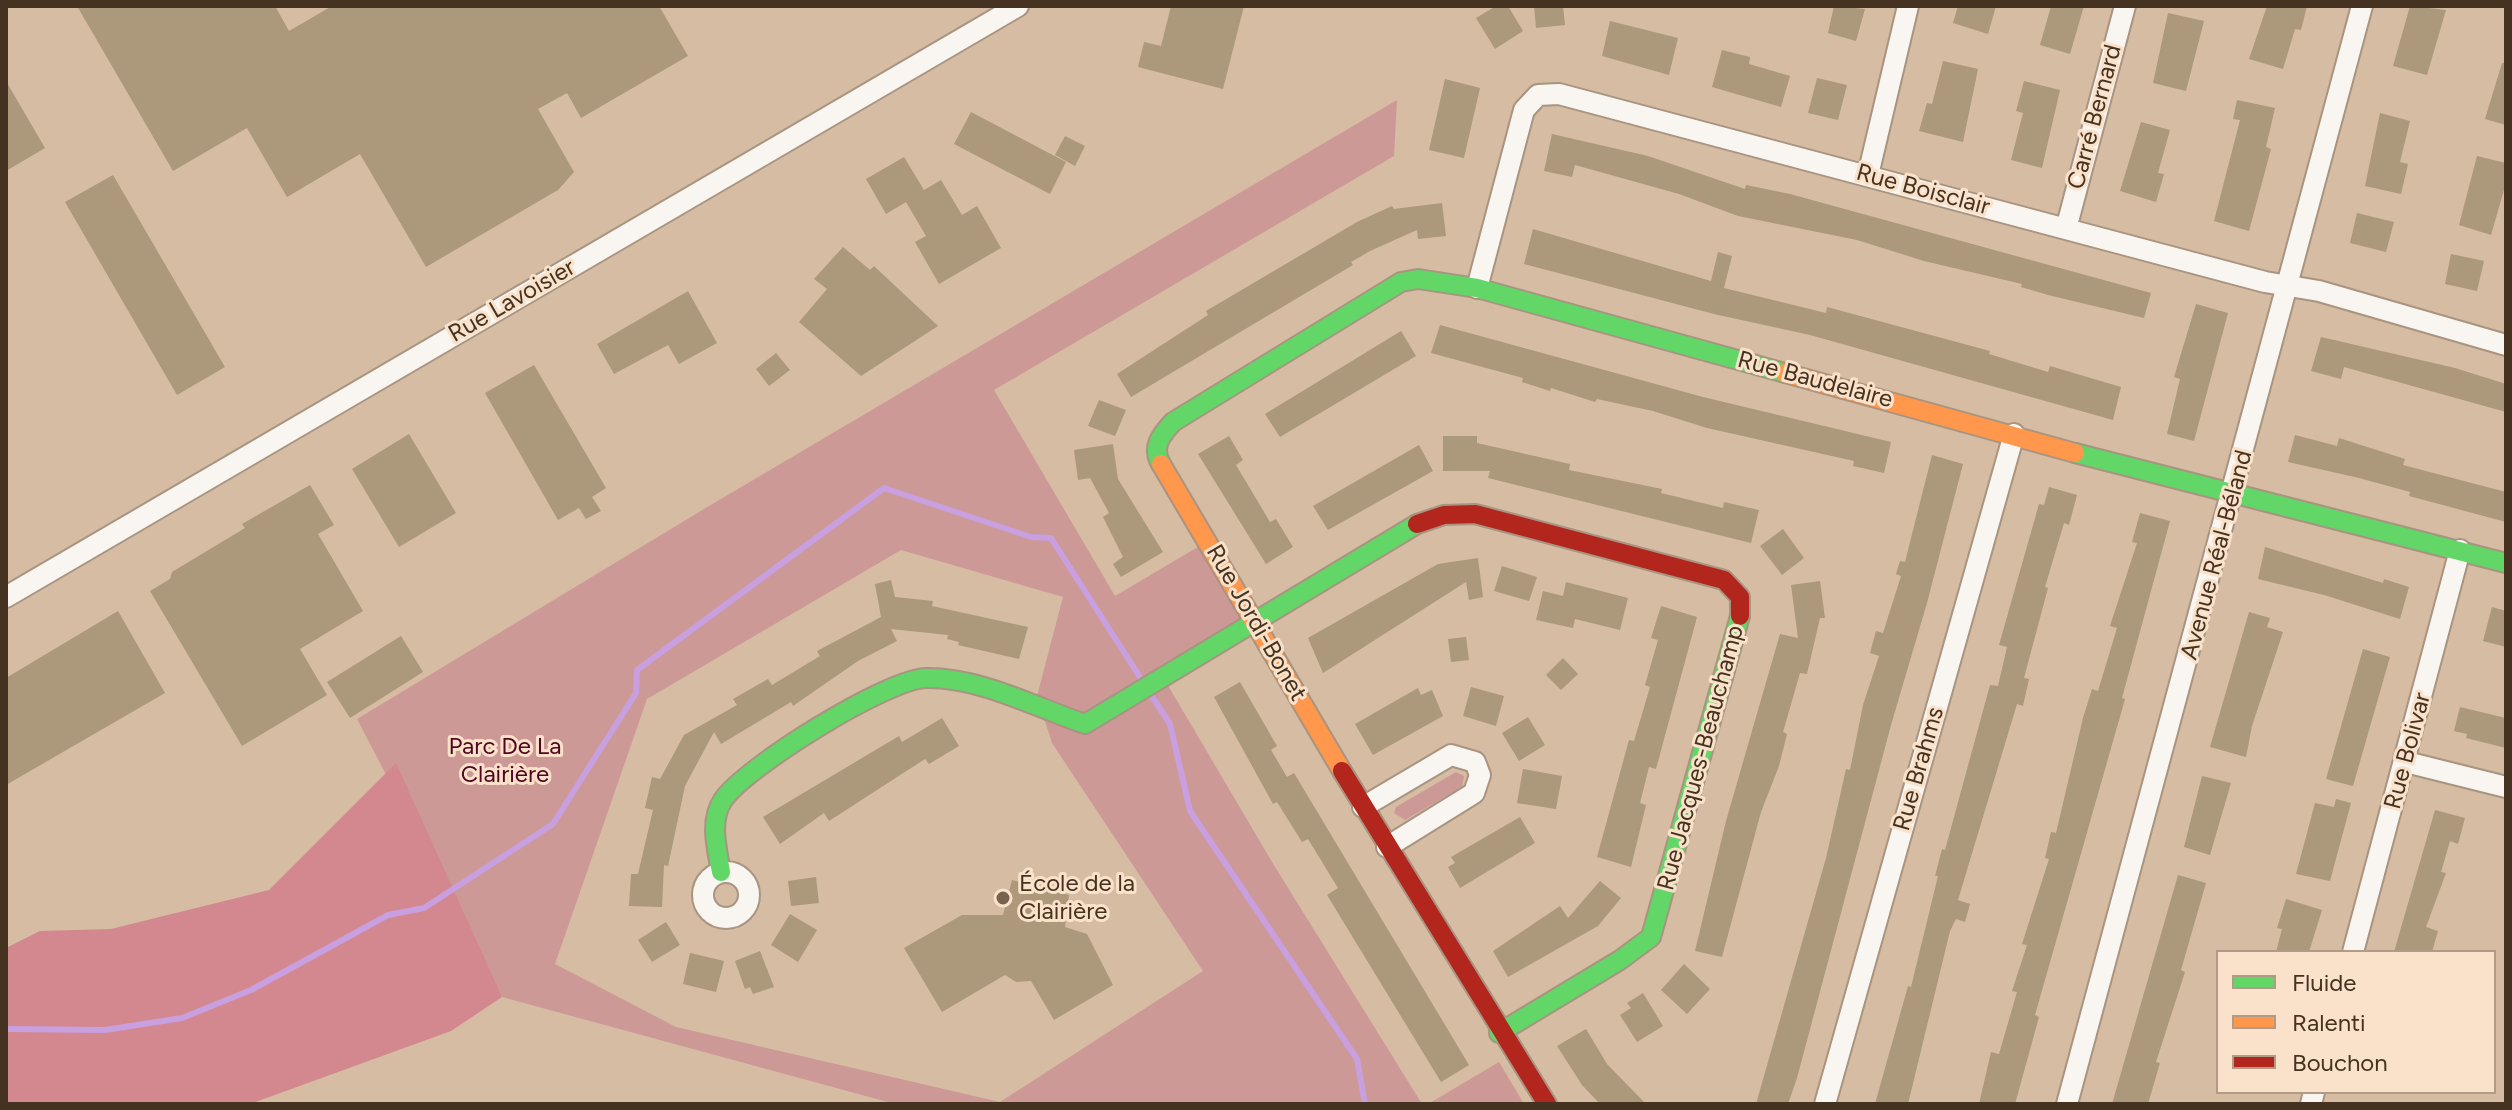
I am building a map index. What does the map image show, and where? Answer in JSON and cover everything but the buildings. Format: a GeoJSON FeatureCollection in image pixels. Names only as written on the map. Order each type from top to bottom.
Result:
{"type":"FeatureCollection","features":[{"type":"Feature","properties":{"kind":"street","name":"Rue Lavoisier"},"geometry":{"type":"LineString","coordinates":[[6,597],[1018,6]]}},
{"type":"Feature","properties":{"kind":"street"},"geometry":{"type":"LineString","coordinates":[[1868,175],[1908,6]]}},
{"type":"Feature","properties":{"kind":"street","name":"Carré Bernard"},"geometry":{"type":"LineString","coordinates":[[2066,229],[2125,6]]}},
{"type":"Feature","properties":{"kind":"street","name":"Avenue Réal-Béland"},"geometry":{"type":"LineString","coordinates":[[2067,1104],[2362,6]]}},
{"type":"Feature","properties":{"kind":"street","name":"Rue Boisclair"},"geometry":{"type":"LineString","coordinates":[[1477,288],[1524,110],[1538,95],[1559,94],[2506,344]]}},
{"type":"Feature","properties":{"kind":"street","name":"Rue Baudelaire"},"geometry":{"type":"LineString","coordinates":[[1159,437],[1173,422],[1408,279],[1477,288],[2233,495],[2506,563]]}},
{"type":"Feature","properties":{"kind":"street","name":"Rue Brahms"},"geometry":{"type":"LineString","coordinates":[[1825,1104],[2014,434]]}},
{"type":"Feature","properties":{"kind":"street","name":"Rue Jordi-Bonet"},"geometry":{"type":"LineString","coordinates":[[1159,437],[1156,455],[1499,1033],[1547,1104]]}},
{"type":"Feature","properties":{"kind":"street","name":"Rue Jacques-Beauchamp"},"geometry":{"type":"LineString","coordinates":[[721,872],[714,831],[722,799],[747,774],[887,688],[922,678],[958,683],[1085,724],[1416,524],[1444,515],[1475,514],[1724,580],[1740,597],[1740,620],[1651,937],[1620,960],[1499,1033]]}},
{"type":"Feature","properties":{"kind":"street","name":"Rue Bolivar"},"geometry":{"type":"LineString","coordinates":[[2354,950],[2460,550]]}},
{"type":"Feature","properties":{"kind":"street"},"geometry":{"type":"LineString","coordinates":[[1363,807],[1451,755],[1475,762],[1480,775],[1474,793],[1387,847]]}},
{"type":"Feature","properties":{"kind":"street"},"geometry":{"type":"LineString","coordinates":[[2406,762],[2506,787]]}},
{"type":"Feature","properties":{"kind":"green space","name":"Parc De La Clairière"},"geometry":{"type":"Polygon","coordinates":[[[1397,100],[1394,156],[994,390],[1115,596],[1208,541],[1255,621],[1163,677],[1272,862],[1422,1104],[895,1104],[502,997],[357,719],[704,509],[1397,100]],[[901,550],[647,699],[555,964],[676,1027],[1000,1102],[1203,971],[1052,743],[1037,696],[1063,597],[901,550]]]}},
{"type":"Feature","properties":{"kind":"green space"},"geometry":{"type":"Polygon","coordinates":[[[1456,772],[1464,776],[1462,787],[1405,820],[1394,813],[1396,807],[1456,772]]]}},
{"type":"Feature","properties":{"kind":"green space"},"geometry":{"type":"Polygon","coordinates":[[[1499,1062],[1524,1104],[1428,1104],[1499,1062]]]}},
{"type":"Feature","properties":{"kind":"shaded area"},"geometry":{"type":"Polygon","coordinates":[[[396,763],[502,997],[451,1031],[250,1104],[6,1104],[6,948],[40,931],[111,929],[269,890],[396,763]]]}},
{"type":"Feature","properties":{"kind":"waterway"},"geometry":{"type":"LineString","coordinates":[[6,1029],[105,1030],[182,1018],[251,990],[388,915],[424,908],[553,824],[636,693],[637,670],[884,488],[1031,537],[1051,538],[1143,682]]}},
{"type":"Feature","properties":{"kind":"waterway"},"geometry":{"type":"LineString","coordinates":[[1151,695],[1170,724],[1190,811],[1357,1059],[1365,1104]]}},
{"type":"Feature","properties":{"kind":"traffic: fast"},"geometry":{"type":"LineString","coordinates":[[1161,464],[1157,447],[1173,422],[1401,282],[1418,279],[1477,288],[1785,373]]}},
{"type":"Feature","properties":{"kind":"traffic: fast"},"geometry":{"type":"LineString","coordinates":[[2075,453],[2506,563]]}},
{"type":"Feature","properties":{"kind":"traffic: fast"},"geometry":{"type":"LineString","coordinates":[[721,872],[715,826],[723,800],[759,767],[850,708],[907,682],[926,678],[946,679],[1007,694],[1085,724],[1417,524]]}},
{"type":"Feature","properties":{"kind":"traffic: fast"},"geometry":{"type":"LineString","coordinates":[[1499,1033],[1620,960],[1651,937],[1740,616]]}},
{"type":"Feature","properties":{"kind":"traffic: slow"},"geometry":{"type":"LineString","coordinates":[[1785,373],[2075,453]]}},
{"type":"Feature","properties":{"kind":"traffic: slow"},"geometry":{"type":"LineString","coordinates":[[1161,464],[1342,771]]}},
{"type":"Feature","properties":{"kind":"traffic: jam"},"geometry":{"type":"LineString","coordinates":[[1417,524],[1444,515],[1475,514],[1724,580],[1740,597],[1740,616]]}},
{"type":"Feature","properties":{"kind":"traffic: jam"},"geometry":{"type":"LineString","coordinates":[[1342,771],[1547,1104]]}},
{"type":"Feature","properties":{"kind":"place","name":"École de la Clairière"},"geometry":{"type":"Point","coordinates":[1003,898]}}]}
